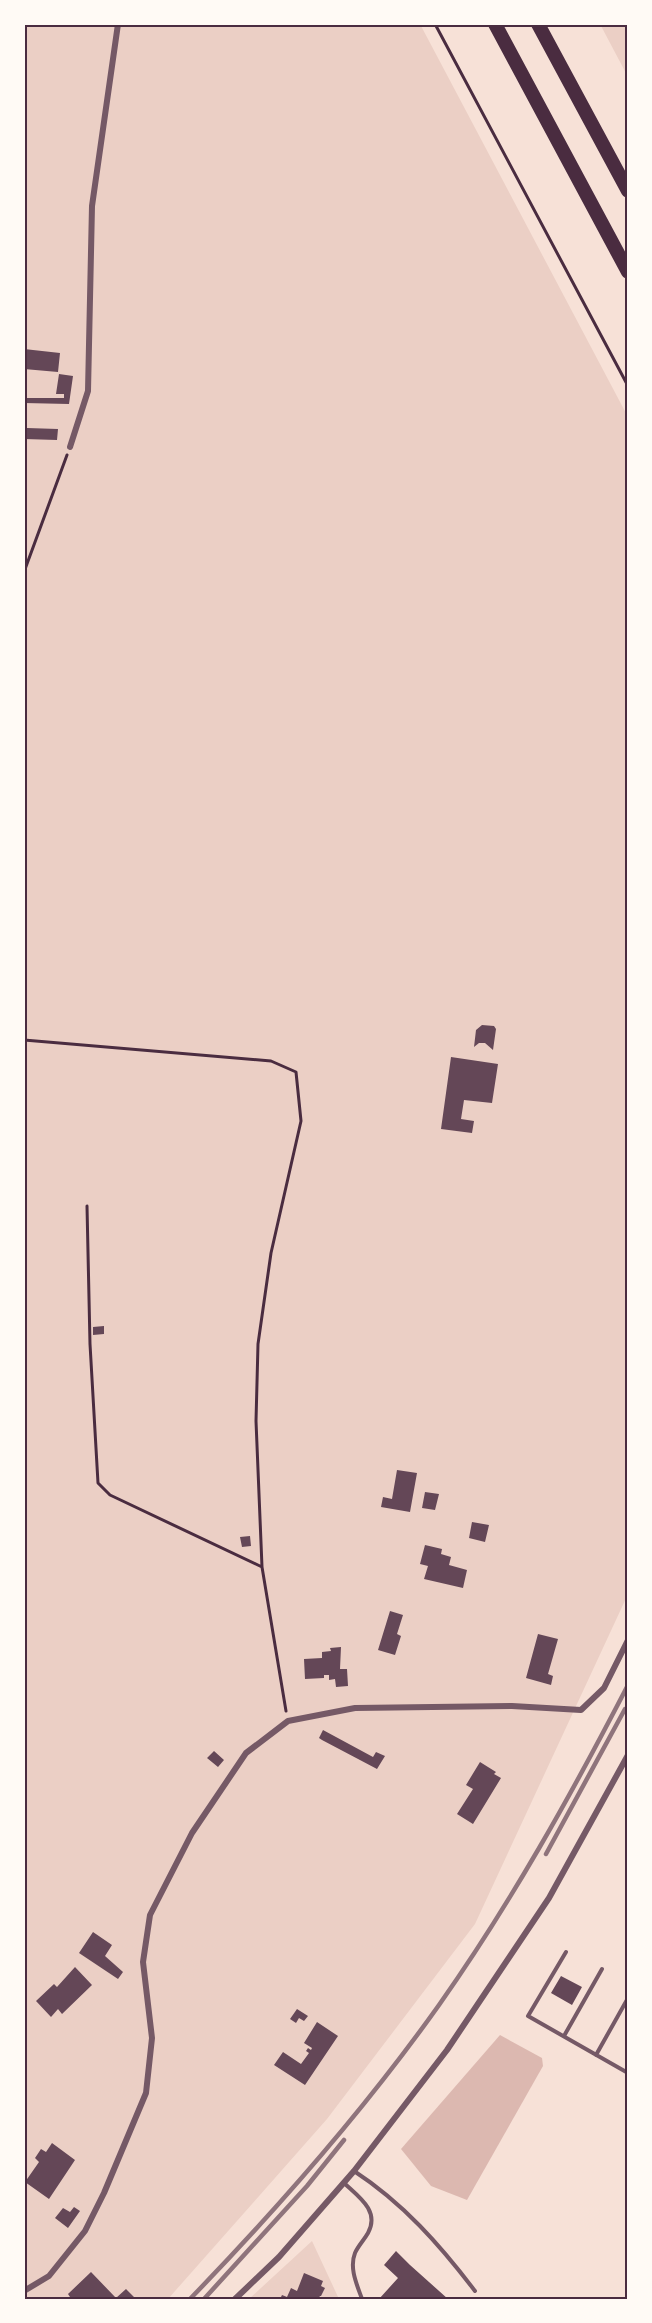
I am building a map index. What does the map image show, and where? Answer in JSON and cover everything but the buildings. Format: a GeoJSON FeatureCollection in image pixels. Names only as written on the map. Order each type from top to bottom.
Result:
{"type":"FeatureCollection","features":[{"type":"Feature","properties":{"kind":"highway"},"geometry":{"type":"LineString","coordinates":[[495,24],[628,272]]}},
{"type":"Feature","properties":{"kind":"highway"},"geometry":{"type":"LineString","coordinates":[[538,24],[628,191]]}},
{"type":"Feature","properties":{"kind":"street"},"geometry":{"type":"LineString","coordinates":[[70,447],[88,391],[92,206],[118,24]]}},
{"type":"Feature","properties":{"kind":"street"},"geometry":{"type":"LineString","coordinates":[[24,2291],[49,2276],[85,2231],[104,2193],[146,2093],[152,2038],[143,1962],[150,1915],[192,1833],[246,1752],[288,1721],[355,1708],[512,1706],[582,1710],[604,1688],[628,1640]]}},
{"type":"Feature","properties":{"kind":"street"},"geometry":{"type":"LineString","coordinates":[[235,2299],[279,2257],[344,2183],[447,2050],[549,1898],[628,1755]]}},
{"type":"Feature","properties":{"kind":"lane"},"geometry":{"type":"LineString","coordinates":[[566,1952],[528,2016],[628,2073]]}},
{"type":"Feature","properties":{"kind":"lane"},"geometry":{"type":"LineString","coordinates":[[564,2036],[602,1968]]}},
{"type":"Feature","properties":{"kind":"lane"},"geometry":{"type":"LineString","coordinates":[[596,2055],[628,1998]]}},
{"type":"Feature","properties":{"kind":"lane"},"geometry":{"type":"LineString","coordinates":[[354,2171],[383,2190],[433,2239],[475,2291]]}},
{"type":"Feature","properties":{"kind":"lane"},"geometry":{"type":"LineString","coordinates":[[344,2183],[368,2207],[373,2219],[369,2232],[354,2254],[354,2275],[362,2299]]}},
{"type":"Feature","properties":{"kind":"path"},"geometry":{"type":"LineString","coordinates":[[435,24],[628,386]]}},
{"type":"Feature","properties":{"kind":"path"},"geometry":{"type":"LineString","coordinates":[[24,572],[70,447]]}},
{"type":"Feature","properties":{"kind":"path"},"geometry":{"type":"LineString","coordinates":[[24,1040],[271,1061],[296,1072],[301,1121],[271,1253],[258,1344],[256,1421],[262,1567],[288,1721]]}},
{"type":"Feature","properties":{"kind":"path"},"geometry":{"type":"LineString","coordinates":[[87,1206],[90,1344],[98,1483],[110,1495],[262,1567]]}},
{"type":"Feature","properties":{"kind":"shaded area"},"geometry":{"type":"Polygon","coordinates":[[[24,24],[420,24],[628,417],[628,1594],[475,1924],[327,2119],[168,2299],[24,2299],[24,24]]]}},
{"type":"Feature","properties":{"kind":"shaded area"},"geometry":{"type":"Polygon","coordinates":[[[600,24],[628,24],[628,77],[600,24]]]}},
{"type":"Feature","properties":{"kind":"shaded area"},"geometry":{"type":"Polygon","coordinates":[[[500,2035],[542,2058],[543,2066],[467,2200],[431,2186],[401,2149],[500,2035]]]}},
{"type":"Feature","properties":{"kind":"shaded area"},"geometry":{"type":"Polygon","coordinates":[[[312,2241],[339,2299],[249,2299],[312,2241]]]}},
{"type":"Feature","properties":{"kind":"railway"},"geometry":{"type":"LineString","coordinates":[[190,2299],[320,2156],[411,2044],[439,2005],[491,1927],[539,1848],[628,1685]]}},
{"type":"Feature","properties":{"kind":"railway"},"geometry":{"type":"LineString","coordinates":[[546,1854],[625,1709]]}},
{"type":"Feature","properties":{"kind":"railway"},"geometry":{"type":"LineString","coordinates":[[204,2299],[307,2186],[344,2140]]}}]}
